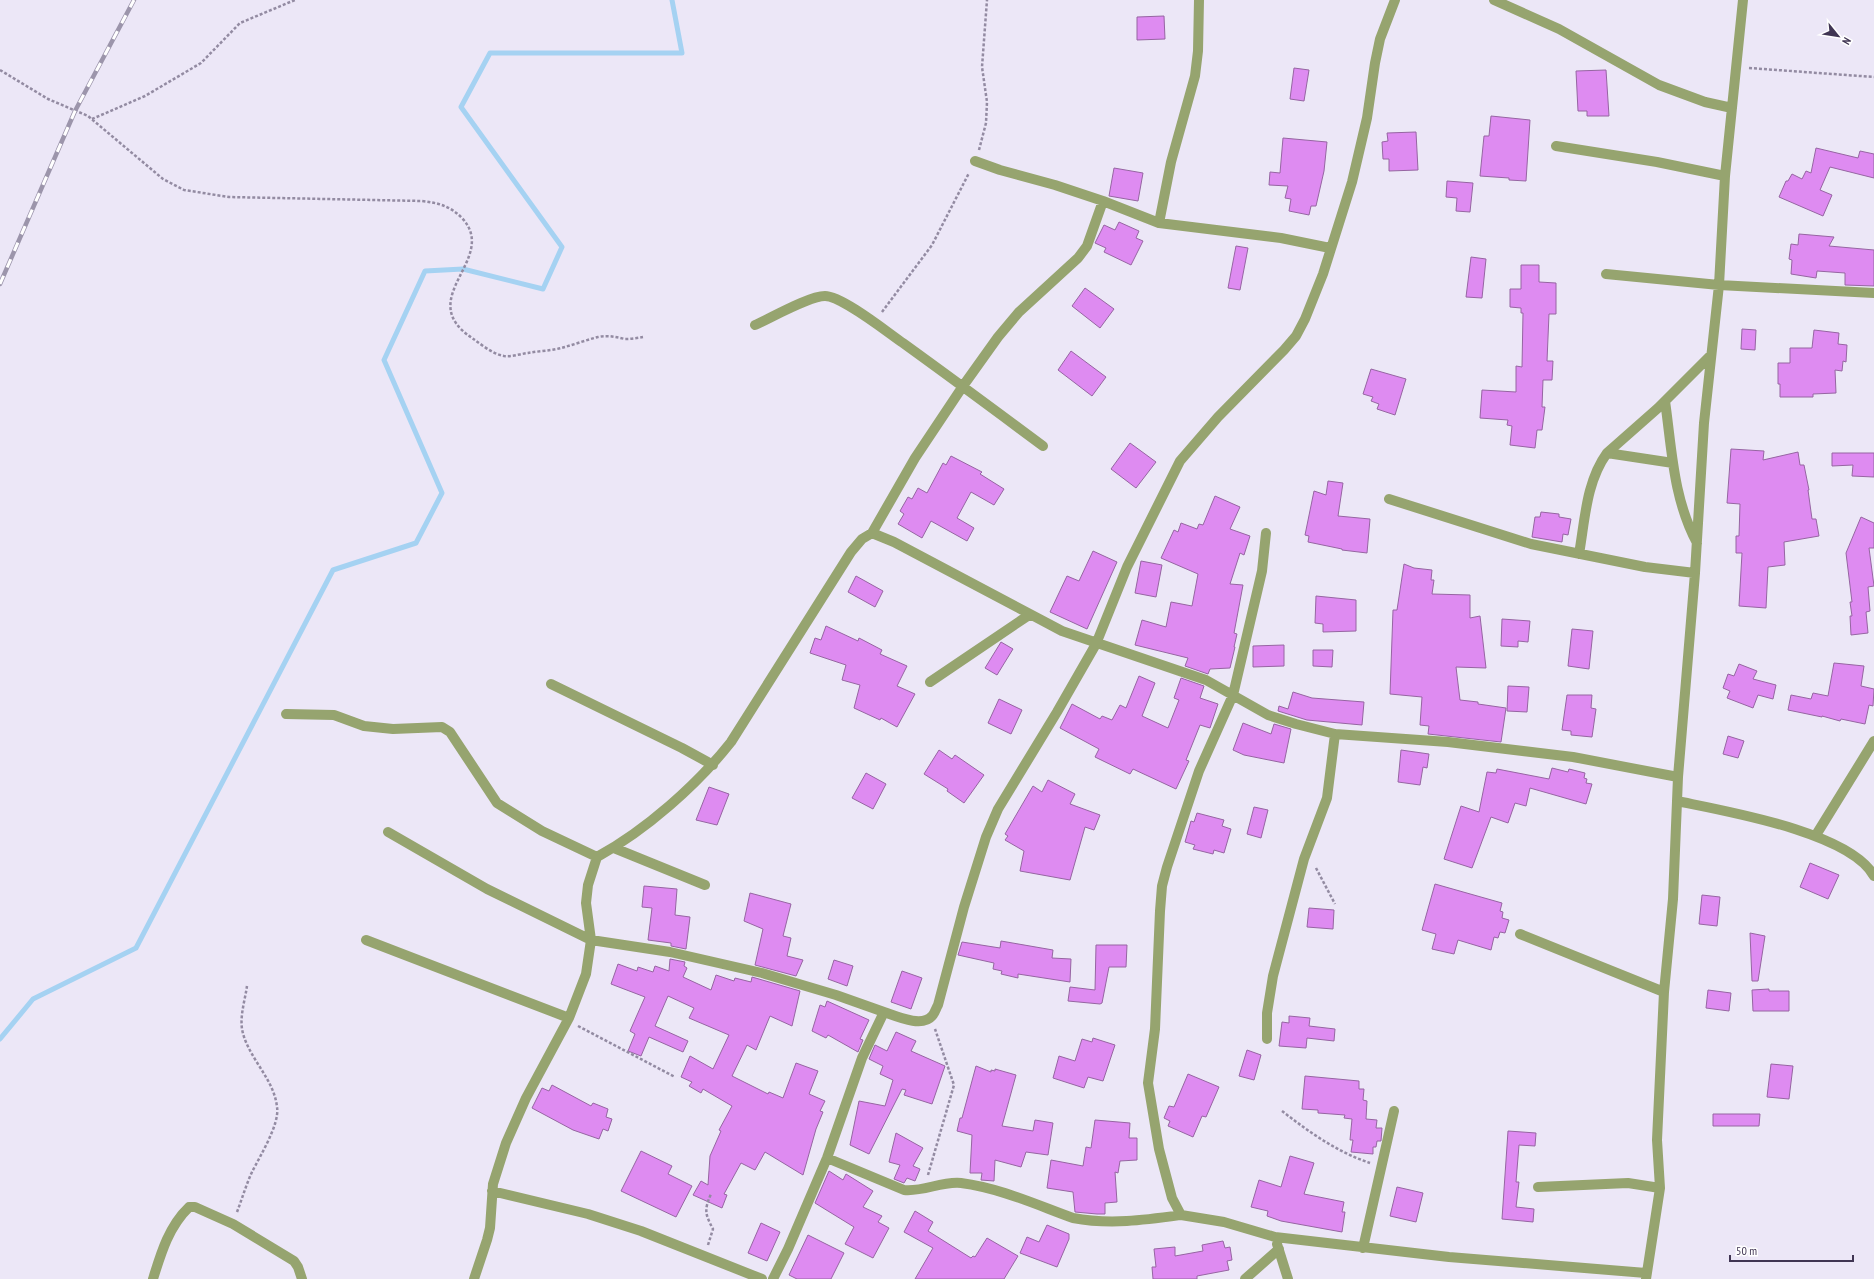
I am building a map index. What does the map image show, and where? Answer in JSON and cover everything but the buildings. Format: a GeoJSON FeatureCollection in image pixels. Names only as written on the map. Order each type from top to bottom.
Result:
{"type":"FeatureCollection","features":[{"type":"Feature","properties":{"kind":"street"},"geometry":{"type":"LineString","coordinates":[[1159,223],[1171,162],[1195,76],[1198,51],[1199,0]]}},
{"type":"Feature","properties":{"kind":"street"},"geometry":{"type":"LineString","coordinates":[[388,832],[487,888],[591,940],[670,952],[762,973],[836,995],[907,1020],[924,1021],[932,1017],[938,1005],[943,988],[966,900],[986,837],[998,809],[1096,644],[1127,567],[1180,461],[1213,422],[1296,336],[1313,301],[1361,147],[1379,45],[1388,16],[1395,0]]}},
{"type":"Feature","properties":{"kind":"street"},"geometry":{"type":"LineString","coordinates":[[1494,0],[1565,33],[1659,85],[1705,102],[1732,108]]}},
{"type":"Feature","properties":{"kind":"street"},"geometry":{"type":"LineString","coordinates":[[827,1158],[904,1190],[923,1190],[947,1182],[961,1183],[989,1189],[1073,1218],[1087,1221],[1131,1221],[1181,1215],[1224,1222],[1275,1237],[1363,1248],[1646,1276],[1660,1188],[1657,1140],[1664,992],[1673,899],[1678,777],[1695,573],[1704,423],[1719,285],[1725,176],[1743,0]]}},
{"type":"Feature","properties":{"kind":"street"},"geometry":{"type":"LineString","coordinates":[[1556,146],[1657,162],[1725,176]]}},
{"type":"Feature","properties":{"kind":"street"},"geometry":{"type":"LineString","coordinates":[[975,161],[1103,201],[1159,223],[1281,238],[1330,248]]}},
{"type":"Feature","properties":{"kind":"street"},"geometry":{"type":"LineString","coordinates":[[474,1279],[490,1228],[492,1191],[498,1167],[516,1120],[569,1019],[586,974],[591,940],[586,903],[590,873],[597,857],[614,848],[673,802],[713,765],[731,742],[851,552],[862,539],[872,533],[915,458],[998,337],[1019,312],[1078,258],[1087,246],[1103,201]]}},
{"type":"Feature","properties":{"kind":"street"},"geometry":{"type":"LineString","coordinates":[[1606,274],[1719,285],[1874,293]]}},
{"type":"Feature","properties":{"kind":"street"},"geometry":{"type":"LineString","coordinates":[[755,325],[814,298],[825,296],[835,298],[875,324],[963,386],[1043,446]]}},
{"type":"Feature","properties":{"kind":"street"},"geometry":{"type":"LineString","coordinates":[[1579,554],[1591,485],[1596,471],[1607,453],[1665,400],[1711,355]]}},
{"type":"Feature","properties":{"kind":"street"},"geometry":{"type":"LineString","coordinates":[[1665,400],[1678,497],[1684,516],[1697,543]]}},
{"type":"Feature","properties":{"kind":"street"},"geometry":{"type":"LineString","coordinates":[[1607,453],[1673,463]]}},
{"type":"Feature","properties":{"kind":"street"},"geometry":{"type":"LineString","coordinates":[[1389,499],[1517,541],[1645,567],[1695,573]]}},
{"type":"Feature","properties":{"kind":"street"},"geometry":{"type":"LineString","coordinates":[[872,533],[894,542],[1029,615],[1062,631],[1096,644],[1206,680],[1268,715],[1335,734],[1448,742],[1573,758],[1678,777]]}},
{"type":"Feature","properties":{"kind":"street"},"geometry":{"type":"LineString","coordinates":[[1181,1215],[1172,1198],[1159,1149],[1148,1083],[1156,1008],[1160,911],[1167,867],[1199,771],[1233,695],[1262,572],[1266,533]]}},
{"type":"Feature","properties":{"kind":"street"},"geometry":{"type":"LineString","coordinates":[[930,682],[1029,615]]}},
{"type":"Feature","properties":{"kind":"street"},"geometry":{"type":"LineString","coordinates":[[551,684],[682,748],[713,765]]}},
{"type":"Feature","properties":{"kind":"street"},"geometry":{"type":"LineString","coordinates":[[286,714],[334,715],[364,726],[393,729],[442,727],[450,732],[497,803],[542,831],[597,857]]}},
{"type":"Feature","properties":{"kind":"street"},"geometry":{"type":"LineString","coordinates":[[1267,1039],[1267,1013],[1273,976],[1307,849],[1326,798],[1335,734]]}},
{"type":"Feature","properties":{"kind":"street"},"geometry":{"type":"LineString","coordinates":[[1816,835],[1874,741]]}},
{"type":"Feature","properties":{"kind":"street"},"geometry":{"type":"LineString","coordinates":[[1677,801],[1816,835],[1851,854],[1870,868],[1874,876]]}},
{"type":"Feature","properties":{"kind":"street"},"geometry":{"type":"LineString","coordinates":[[614,848],[705,885]]}},
{"type":"Feature","properties":{"kind":"street"},"geometry":{"type":"LineString","coordinates":[[1520,934],[1664,992]]}},
{"type":"Feature","properties":{"kind":"street"},"geometry":{"type":"LineString","coordinates":[[366,940],[569,1019]]}},
{"type":"Feature","properties":{"kind":"street"},"geometry":{"type":"LineString","coordinates":[[773,1279],[788,1249],[827,1158],[862,1058],[884,1012]]}},
{"type":"Feature","properties":{"kind":"street"},"geometry":{"type":"LineString","coordinates":[[1363,1248],[1394,1111]]}},
{"type":"Feature","properties":{"kind":"street"},"geometry":{"type":"LineString","coordinates":[[1538,1187],[1628,1183],[1660,1188]]}},
{"type":"Feature","properties":{"kind":"street"},"geometry":{"type":"LineString","coordinates":[[492,1191],[588,1214],[641,1231],[762,1279]]}},
{"type":"Feature","properties":{"kind":"street"},"geometry":{"type":"LineString","coordinates":[[153,1279],[169,1235],[182,1214],[189,1207],[201,1208],[233,1224],[294,1262],[298,1267],[302,1279]]}},
{"type":"Feature","properties":{"kind":"street"},"geometry":{"type":"LineString","coordinates":[[1275,1237],[1288,1279]]}},
{"type":"Feature","properties":{"kind":"street"},"geometry":{"type":"LineString","coordinates":[[1245,1279],[1279,1249]]}},
{"type":"Feature","properties":{"kind":"path"},"geometry":{"type":"LineString","coordinates":[[92,119],[145,96],[201,63],[240,23],[295,0]]}},
{"type":"Feature","properties":{"kind":"path"},"geometry":{"type":"LineString","coordinates":[[875,324],[894,294],[932,245],[975,161],[986,123],[987,102],[982,67],[987,0]]}},
{"type":"Feature","properties":{"kind":"path"},"geometry":{"type":"LineString","coordinates":[[1736,66],[1874,77]]}},
{"type":"Feature","properties":{"kind":"path"},"geometry":{"type":"LineString","coordinates":[[0,70],[48,99],[92,119],[100,128],[120,142],[163,179],[184,190],[237,197],[422,201],[441,204],[454,210],[467,223],[473,238],[470,257],[454,287],[450,304],[452,317],[457,326],[466,334],[498,354],[511,356],[560,348],[599,337],[617,336],[628,339],[643,337]]}},
{"type":"Feature","properties":{"kind":"path"},"geometry":{"type":"LineString","coordinates":[[1307,849],[1335,904]]}},
{"type":"Feature","properties":{"kind":"path"},"geometry":{"type":"LineString","coordinates":[[233,1224],[243,1193],[277,1118],[278,1108],[275,1096],[242,1031],[242,1016],[247,986]]}},
{"type":"Feature","properties":{"kind":"path"},"geometry":{"type":"LineString","coordinates":[[923,1190],[934,1161],[954,1086],[952,1076],[936,1035],[932,1017]]}},
{"type":"Feature","properties":{"kind":"path"},"geometry":{"type":"LineString","coordinates":[[569,1019],[675,1077]]}},
{"type":"Feature","properties":{"kind":"path"},"geometry":{"type":"LineString","coordinates":[[1282,1111],[1324,1142],[1352,1157],[1382,1167]]}},
{"type":"Feature","properties":{"kind":"path"},"geometry":{"type":"LineString","coordinates":[[704,1255],[712,1234],[712,1229],[706,1213],[711,1194]]}},
{"type":"Feature","properties":{"kind":"waterway"},"geometry":{"type":"LineString","coordinates":[[0,1039],[33,999],[136,948],[333,570],[416,543],[442,493],[384,360],[425,271],[463,269],[543,289],[562,247],[461,107],[490,53],[682,53],[672,0]]}},
{"type":"Feature","properties":{"kind":"railway"},"geometry":{"type":"LineString","coordinates":[[0,284],[75,111],[134,0]]}}]}
